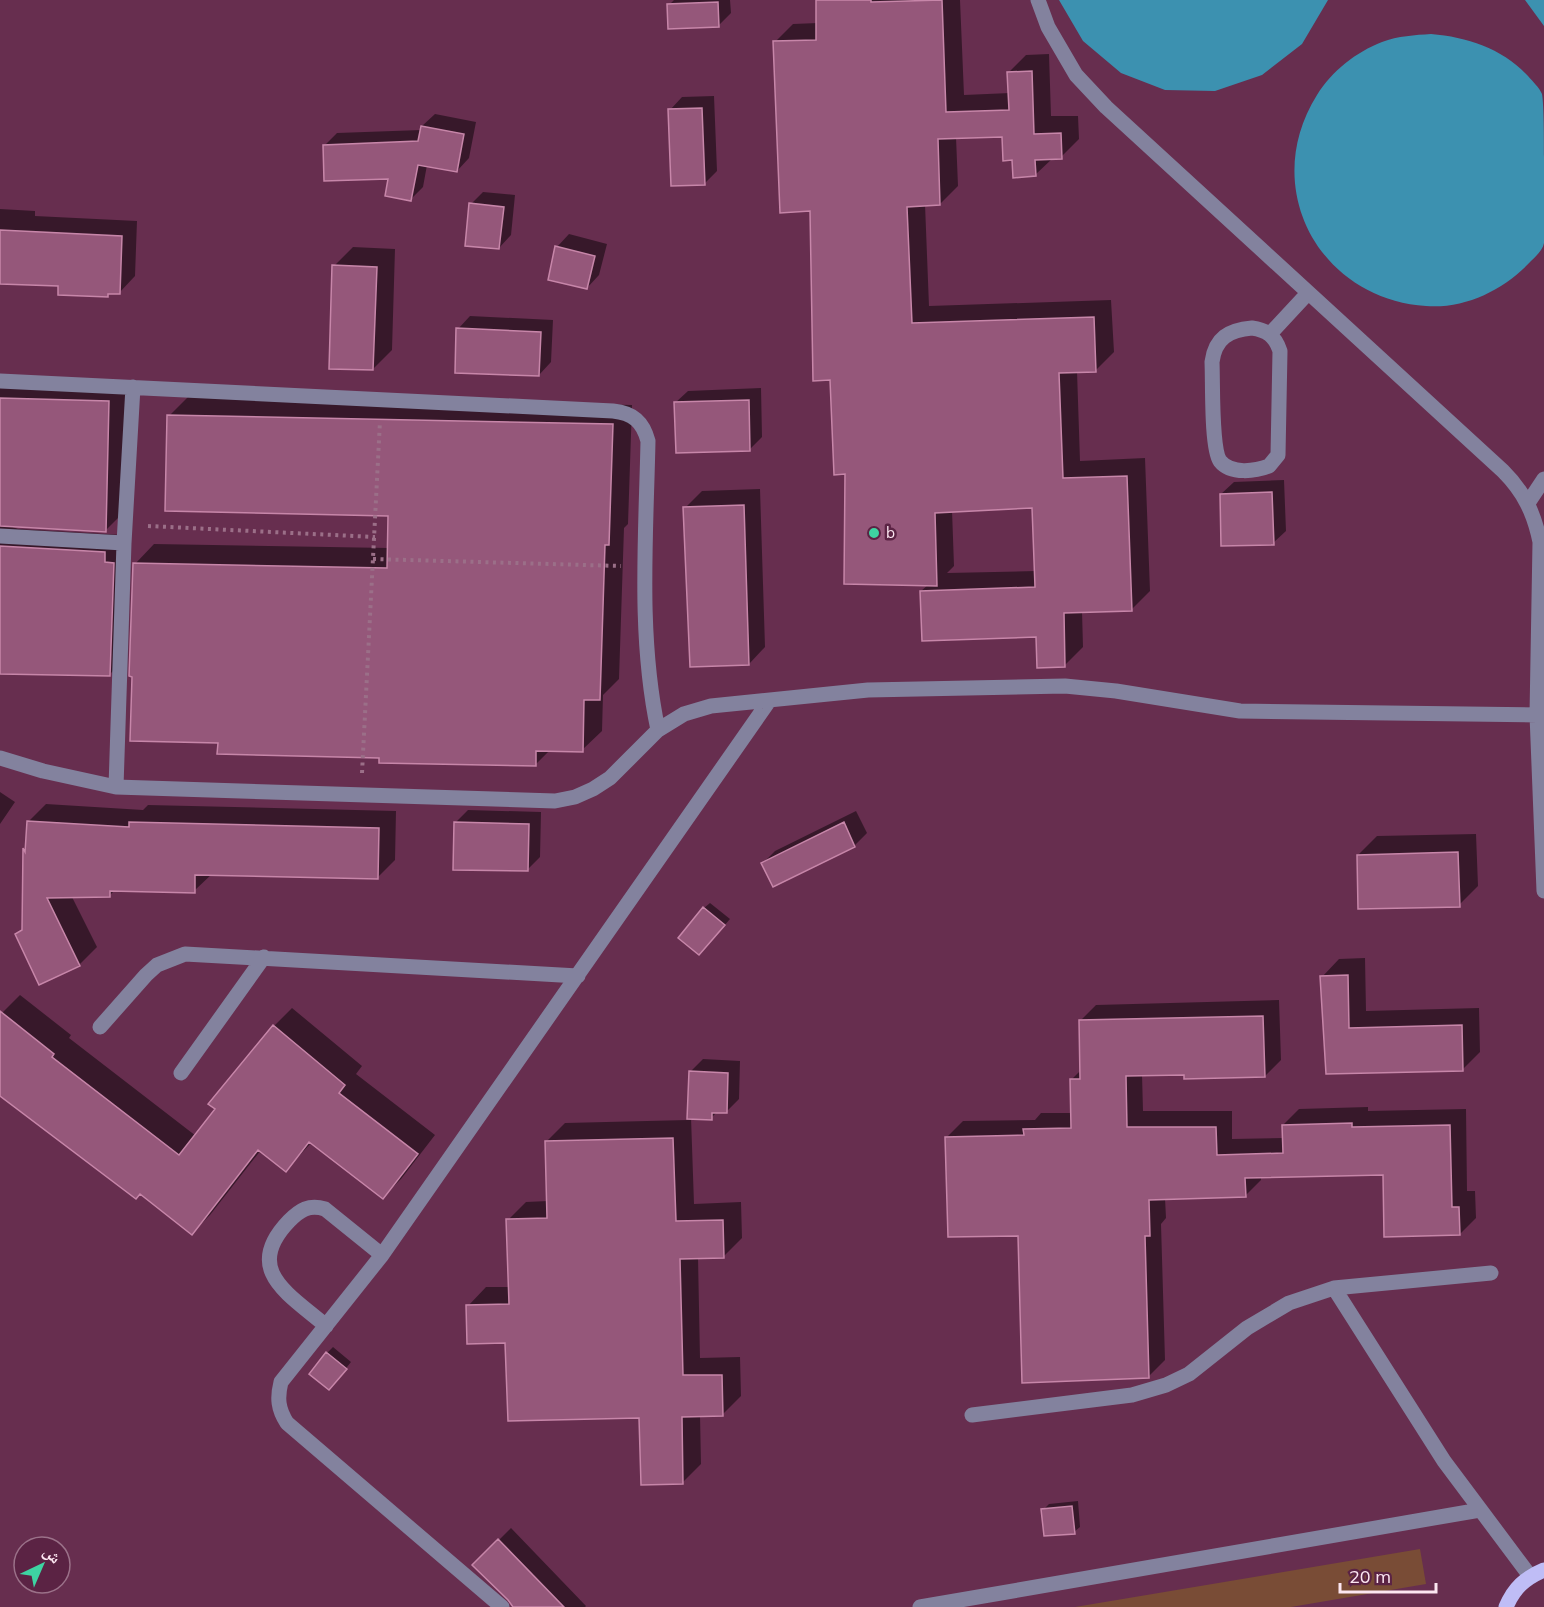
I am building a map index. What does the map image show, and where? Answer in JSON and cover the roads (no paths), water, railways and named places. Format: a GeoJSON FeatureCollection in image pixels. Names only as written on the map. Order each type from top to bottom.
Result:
{"type":"FeatureCollection","features":[{"type":"Feature","properties":{"kind":"main road"},"geometry":{"type":"LineString","coordinates":[[1506,1607],[1519,1585],[1537,1573]]}},
{"type":"Feature","properties":{"kind":"lane"},"geometry":{"type":"LineString","coordinates":[[1038,0],[1048,27],[1076,75],[1106,107],[1503,471],[1528,502],[1536,522],[1540,542],[1544,891]]}},
{"type":"Feature","properties":{"kind":"lane"},"geometry":{"type":"LineString","coordinates":[[1270,334],[1308,293]]}},
{"type":"Feature","properties":{"kind":"lane"},"geometry":{"type":"LineString","coordinates":[[1239,329],[1262,329],[1270,334],[1277,342],[1280,351],[1278,455],[1273,463],[1265,468],[1239,471],[1220,461],[1215,447],[1212,362],[1214,351],[1219,341],[1228,333],[1239,329]]}},
{"type":"Feature","properties":{"kind":"lane"},"geometry":{"type":"LineString","coordinates":[[0,381],[613,411],[632,416],[646,431],[648,441],[646,567],[648,668],[658,730]]}},
{"type":"Feature","properties":{"kind":"lane"},"geometry":{"type":"LineString","coordinates":[[116,788],[123,543],[133,387]]}},
{"type":"Feature","properties":{"kind":"lane"},"geometry":{"type":"LineString","coordinates":[[1528,502],[1544,479]]}},
{"type":"Feature","properties":{"kind":"lane"},"geometry":{"type":"LineString","coordinates":[[0,536],[123,543]]}},
{"type":"Feature","properties":{"kind":"lane"},"geometry":{"type":"LineString","coordinates":[[0,758],[43,771],[116,788],[536,801],[565,799],[593,789],[610,778],[658,730],[684,714],[711,706],[868,690],[1065,686],[1116,691],[1240,711],[1541,718]]}},
{"type":"Feature","properties":{"kind":"lane"},"geometry":{"type":"LineString","coordinates":[[502,1607],[294,1430],[281,1413],[278,1392],[281,1382],[382,1255],[768,701]]}},
{"type":"Feature","properties":{"kind":"lane"},"geometry":{"type":"LineString","coordinates":[[100,1027],[157,964],[185,954],[578,976]]}},
{"type":"Feature","properties":{"kind":"lane"},"geometry":{"type":"LineString","coordinates":[[181,1073],[264,957]]}},
{"type":"Feature","properties":{"kind":"lane"},"geometry":{"type":"LineString","coordinates":[[326,1326],[276,1281],[269,1259],[270,1248],[275,1238],[299,1211],[316,1206],[325,1209],[382,1255]]}},
{"type":"Feature","properties":{"kind":"lane"},"geometry":{"type":"LineString","coordinates":[[972,1415],[1132,1395],[1166,1385],[1189,1374],[1247,1328],[1289,1303],[1334,1288],[1491,1273]]}},
{"type":"Feature","properties":{"kind":"lane"},"geometry":{"type":"LineString","coordinates":[[1334,1288],[1444,1461],[1480,1510],[1537,1573]]}},
{"type":"Feature","properties":{"kind":"lane"},"geometry":{"type":"LineString","coordinates":[[920,1607],[1480,1510]]}},
{"type":"Feature","properties":{"kind":"water"},"geometry":{"type":"Polygon","coordinates":[[[1059,0],[1328,0],[1302,44],[1262,75],[1215,91],[1165,90],[1121,73],[1083,41],[1059,0]]]}},
{"type":"Feature","properties":{"kind":"water"},"geometry":{"type":"Polygon","coordinates":[[[1525,0],[1544,0],[1544,26],[1525,0]]]}},
{"type":"Feature","properties":{"kind":"water"},"geometry":{"type":"Polygon","coordinates":[[[1431,34],[1471,41],[1508,58],[1539,89],[1542,94],[1544,115],[1544,243],[1542,248],[1521,271],[1497,288],[1470,300],[1441,306],[1426,306],[1388,299],[1356,283],[1329,260],[1310,232],[1298,200],[1295,166],[1301,130],[1317,95],[1337,70],[1354,57],[1382,42],[1400,37],[1431,34]]]}},
{"type":"Feature","properties":{"kind":"place","name":"b"},"geometry":{"type":"Point","coordinates":[874,533]}}]}
